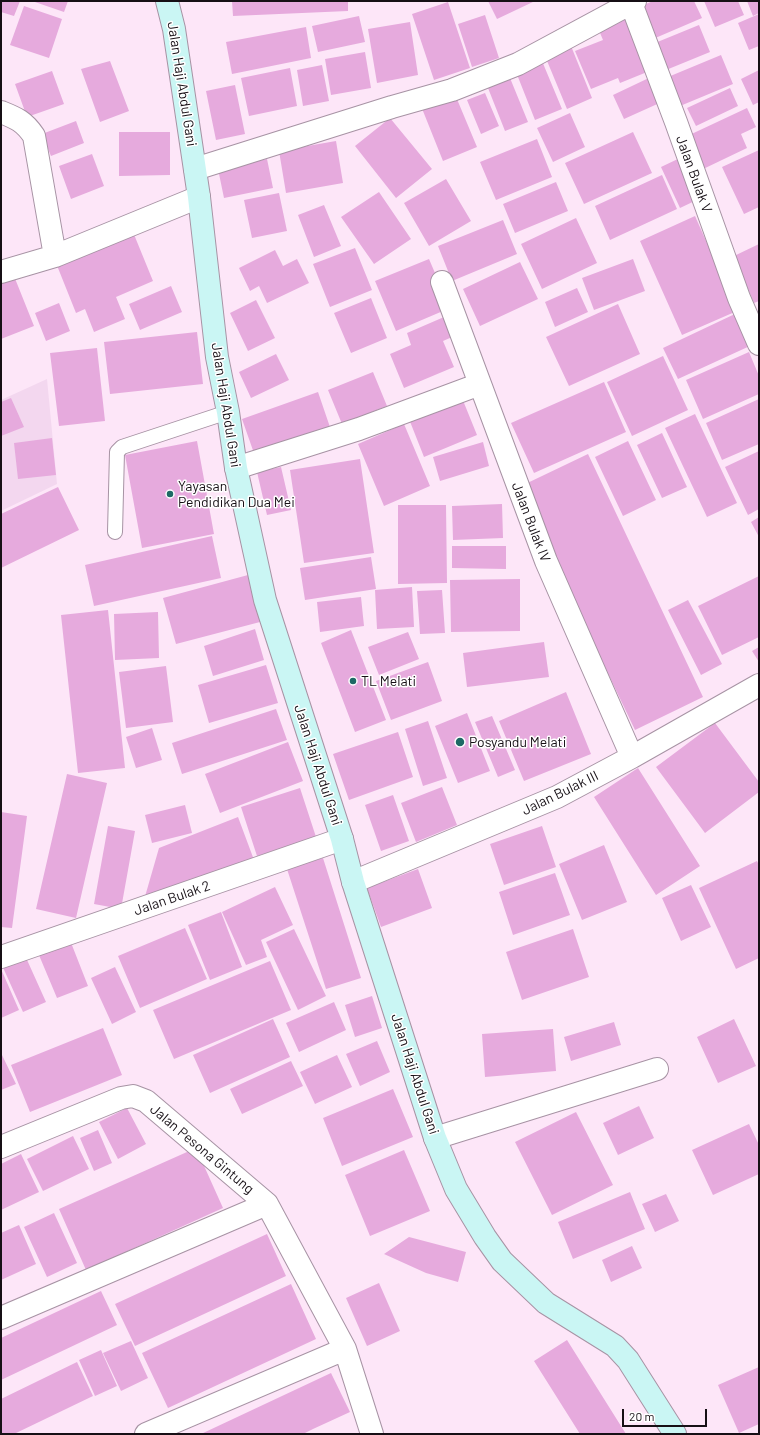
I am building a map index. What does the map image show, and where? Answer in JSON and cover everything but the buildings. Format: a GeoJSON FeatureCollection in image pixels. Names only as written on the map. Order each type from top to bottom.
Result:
{"type":"FeatureCollection","features":[{"type":"Feature","properties":{"kind":"street","name":"Jalan Haji Abdul Gani"},"geometry":{"type":"LineString","coordinates":[[167,1],[174,29],[199,197],[217,357],[228,412],[236,468],[265,600],[342,839],[353,882],[435,1138],[456,1189],[485,1237],[502,1261],[546,1303],[615,1346],[628,1360],[675,1434]]}},
{"type":"Feature","properties":{"kind":"street"},"geometry":{"type":"LineString","coordinates":[[195,169],[392,107],[452,90],[518,64],[633,2]]}},
{"type":"Feature","properties":{"kind":"street","name":"Jalan Bulak V"},"geometry":{"type":"LineString","coordinates":[[633,2],[739,298],[759,344]]}},
{"type":"Feature","properties":{"kind":"street"},"geometry":{"type":"LineString","coordinates":[[1,112],[18,119],[27,125],[34,136],[55,256]]}},
{"type":"Feature","properties":{"kind":"street"},"geometry":{"type":"LineString","coordinates":[[1,272],[55,256],[199,197]]}},
{"type":"Feature","properties":{"kind":"street","name":"Jalan Bulak IV"},"geometry":{"type":"LineString","coordinates":[[442,282],[546,561],[632,757]]}},
{"type":"Feature","properties":{"kind":"street"},"geometry":{"type":"LineString","coordinates":[[236,468],[359,429],[480,384]]}},
{"type":"Feature","properties":{"kind":"street","name":"Jalan Bulak III"},"geometry":{"type":"LineString","coordinates":[[353,882],[557,797],[632,757],[759,685]]}},
{"type":"Feature","properties":{"kind":"street","name":"Jalan Bulak 2"},"geometry":{"type":"LineString","coordinates":[[1,957],[342,839]]}},
{"type":"Feature","properties":{"kind":"street"},"geometry":{"type":"LineString","coordinates":[[435,1138],[657,1069]]}},
{"type":"Feature","properties":{"kind":"street","name":"Jalan Pesona Gintung"},"geometry":{"type":"LineString","coordinates":[[1,1147],[121,1098],[133,1096],[146,1101],[267,1204],[345,1349],[372,1434]]}},
{"type":"Feature","properties":{"kind":"street","name":"Jalan Pesona Gintung"},"geometry":{"type":"LineString","coordinates":[[1,1318],[267,1204]]}},
{"type":"Feature","properties":{"kind":"street"},"geometry":{"type":"LineString","coordinates":[[146,1434],[345,1349]]}},
{"type":"Feature","properties":{"kind":"lane"},"geometry":{"type":"LineString","coordinates":[[115,532],[117,452],[122,447],[228,412]]}},
{"type":"Feature","properties":{"kind":"shaded area"},"geometry":{"type":"Polygon","coordinates":[[[47,379],[57,484],[1,511],[1,400],[47,379]]]}},
{"type":"Feature","properties":{"kind":"place","name":"Yayasan Pendidikan Dua Mei"},"geometry":{"type":"Point","coordinates":[170,494]}},
{"type":"Feature","properties":{"kind":"place","name":"TL Melati"},"geometry":{"type":"Point","coordinates":[353,681]}},
{"type":"Feature","properties":{"kind":"place","name":"Posyandu Melati"},"geometry":{"type":"Point","coordinates":[460,742]}}]}
